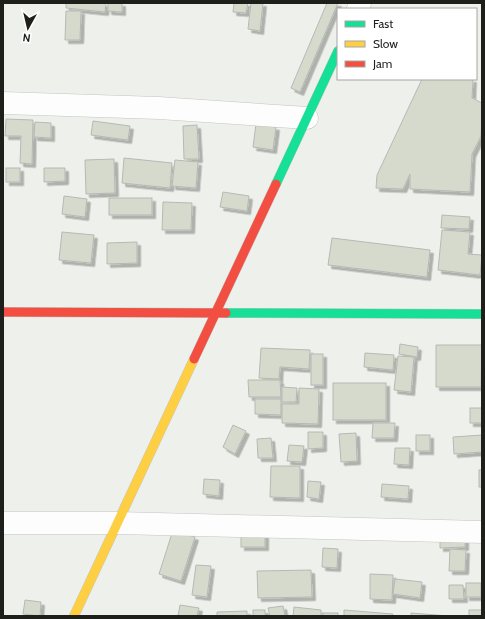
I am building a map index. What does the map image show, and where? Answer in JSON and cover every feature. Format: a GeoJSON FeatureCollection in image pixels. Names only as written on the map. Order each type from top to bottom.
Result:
{"type":"FeatureCollection","features":[{"type":"Feature","properties":{"kind":"street"},"geometry":{"type":"LineString","coordinates":[[74,616],[337,53]]}},
{"type":"Feature","properties":{"kind":"street"},"geometry":{"type":"LineString","coordinates":[[3,103],[159,108],[307,118]]}},
{"type":"Feature","properties":{"kind":"street"},"geometry":{"type":"LineString","coordinates":[[3,312],[482,314]]}},
{"type":"Feature","properties":{"kind":"street"},"geometry":{"type":"LineString","coordinates":[[3,523],[118,523],[482,532]]}},
{"type":"Feature","properties":{"kind":"building"},"geometry":{"type":"Polygon","coordinates":[[[66,3],[106,3],[105,12],[66,8],[66,3]]]}},
{"type":"Feature","properties":{"kind":"building"},"geometry":{"type":"Polygon","coordinates":[[[108,3],[122,3],[122,12],[108,11],[108,3]]]}},
{"type":"Feature","properties":{"kind":"building"},"geometry":{"type":"Polygon","coordinates":[[[234,3],[248,3],[246,13],[233,12],[234,3]]]}},
{"type":"Feature","properties":{"kind":"building"},"geometry":{"type":"Polygon","coordinates":[[[251,3],[263,3],[260,31],[248,29],[251,3]]]}},
{"type":"Feature","properties":{"kind":"building"},"geometry":{"type":"Polygon","coordinates":[[[327,3],[338,3],[300,92],[291,88],[327,3]]]}},
{"type":"Feature","properties":{"kind":"building"},"geometry":{"type":"Polygon","coordinates":[[[66,11],[81,11],[80,40],[65,40],[66,11]]]}},
{"type":"Feature","properties":{"kind":"building"},"geometry":{"type":"Polygon","coordinates":[[[422,80],[473,80],[472,98],[482,103],[482,118],[481,136],[472,154],[470,192],[410,189],[410,174],[403,189],[376,188],[377,175],[422,80]]]}},
{"type":"Feature","properties":{"kind":"building"},"geometry":{"type":"Polygon","coordinates":[[[6,119],[33,120],[32,164],[20,163],[21,136],[5,136],[6,119]]]}},
{"type":"Feature","properties":{"kind":"building"},"geometry":{"type":"Polygon","coordinates":[[[93,121],[130,126],[128,140],[91,135],[93,121]]]}},
{"type":"Feature","properties":{"kind":"building"},"geometry":{"type":"Polygon","coordinates":[[[35,122],[51,123],[51,138],[34,137],[35,122]]]}},
{"type":"Feature","properties":{"kind":"building"},"geometry":{"type":"Polygon","coordinates":[[[256,124],[276,127],[273,150],[253,147],[256,124]]]}},
{"type":"Feature","properties":{"kind":"building"},"geometry":{"type":"Polygon","coordinates":[[[197,125],[199,159],[184,159],[183,126],[197,125]]]}},
{"type":"Feature","properties":{"kind":"building"},"geometry":{"type":"Polygon","coordinates":[[[124,158],[172,163],[170,188],[122,183],[124,158]]]}},
{"type":"Feature","properties":{"kind":"building"},"geometry":{"type":"Polygon","coordinates":[[[114,159],[115,193],[86,194],[85,160],[114,159]]]}},
{"type":"Feature","properties":{"kind":"building"},"geometry":{"type":"Polygon","coordinates":[[[175,160],[198,162],[196,188],[172,186],[175,160]]]}},
{"type":"Feature","properties":{"kind":"building"},"geometry":{"type":"Polygon","coordinates":[[[6,168],[20,168],[20,182],[6,182],[6,168]]]}},
{"type":"Feature","properties":{"kind":"building"},"geometry":{"type":"Polygon","coordinates":[[[44,168],[65,168],[65,181],[44,182],[44,168]]]}},
{"type":"Feature","properties":{"kind":"building"},"geometry":{"type":"Polygon","coordinates":[[[223,192],[249,196],[247,211],[220,207],[223,192]]]}},
{"type":"Feature","properties":{"kind":"building"},"geometry":{"type":"Polygon","coordinates":[[[64,196],[87,199],[85,217],[62,214],[64,196]]]}},
{"type":"Feature","properties":{"kind":"building"},"geometry":{"type":"Polygon","coordinates":[[[109,198],[152,198],[152,215],[109,215],[109,198]]]}},
{"type":"Feature","properties":{"kind":"building"},"geometry":{"type":"Polygon","coordinates":[[[163,202],[192,203],[191,230],[162,230],[163,202]]]}},
{"type":"Feature","properties":{"kind":"building"},"geometry":{"type":"Polygon","coordinates":[[[442,215],[470,217],[469,229],[441,228],[442,215]]]}},
{"type":"Feature","properties":{"kind":"building"},"geometry":{"type":"Polygon","coordinates":[[[442,230],[470,232],[468,254],[482,255],[480,275],[438,270],[442,230]]]}},
{"type":"Feature","properties":{"kind":"building"},"geometry":{"type":"Polygon","coordinates":[[[62,232],[94,235],[91,263],[59,260],[62,232]]]}},
{"type":"Feature","properties":{"kind":"building"},"geometry":{"type":"Polygon","coordinates":[[[332,238],[430,250],[427,277],[328,265],[332,238]]]}},
{"type":"Feature","properties":{"kind":"building"},"geometry":{"type":"Polygon","coordinates":[[[137,242],[137,263],[107,264],[107,243],[137,242]]]}},
{"type":"Feature","properties":{"kind":"building"},"geometry":{"type":"Polygon","coordinates":[[[400,344],[418,347],[417,357],[399,354],[400,344]]]}},
{"type":"Feature","properties":{"kind":"building"},"geometry":{"type":"Polygon","coordinates":[[[436,345],[482,345],[481,387],[436,387],[436,345]]]}},
{"type":"Feature","properties":{"kind":"building"},"geometry":{"type":"Polygon","coordinates":[[[261,348],[310,350],[309,369],[280,367],[279,379],[259,378],[261,348]]]}},
{"type":"Feature","properties":{"kind":"building"},"geometry":{"type":"Polygon","coordinates":[[[365,353],[394,355],[393,370],[364,367],[365,353]]]}},
{"type":"Feature","properties":{"kind":"building"},"geometry":{"type":"Polygon","coordinates":[[[311,354],[323,354],[323,385],[311,385],[311,354]]]}},
{"type":"Feature","properties":{"kind":"building"},"geometry":{"type":"Polygon","coordinates":[[[398,356],[414,357],[411,392],[394,390],[398,356]]]}},
{"type":"Feature","properties":{"kind":"building"},"geometry":{"type":"Polygon","coordinates":[[[248,380],[280,380],[281,397],[249,397],[248,380]]]}},
{"type":"Feature","properties":{"kind":"building"},"geometry":{"type":"Polygon","coordinates":[[[333,383],[386,383],[386,420],[333,420],[333,383]]]}},
{"type":"Feature","properties":{"kind":"building"},"geometry":{"type":"Polygon","coordinates":[[[282,387],[297,388],[296,402],[282,402],[282,387]]]}},
{"type":"Feature","properties":{"kind":"building"},"geometry":{"type":"Polygon","coordinates":[[[299,388],[319,389],[318,424],[282,423],[282,404],[299,404],[299,388]]]}},
{"type":"Feature","properties":{"kind":"building"},"geometry":{"type":"Polygon","coordinates":[[[255,399],[281,399],[281,415],[255,414],[255,399]]]}},
{"type":"Feature","properties":{"kind":"building"},"geometry":{"type":"Polygon","coordinates":[[[470,408],[482,408],[482,423],[470,423],[470,408]]]}},
{"type":"Feature","properties":{"kind":"building"},"geometry":{"type":"Polygon","coordinates":[[[373,423],[395,423],[394,438],[372,438],[373,423]]]}},
{"type":"Feature","properties":{"kind":"building"},"geometry":{"type":"Polygon","coordinates":[[[233,425],[246,431],[235,454],[223,447],[233,425]]]}},
{"type":"Feature","properties":{"kind":"building"},"geometry":{"type":"Polygon","coordinates":[[[308,432],[323,432],[323,448],[308,449],[308,432]]]}},
{"type":"Feature","properties":{"kind":"building"},"geometry":{"type":"Polygon","coordinates":[[[356,433],[357,461],[341,462],[339,434],[356,433]]]}},
{"type":"Feature","properties":{"kind":"building"},"geometry":{"type":"Polygon","coordinates":[[[416,435],[430,435],[430,451],[416,451],[416,435]]]}},
{"type":"Feature","properties":{"kind":"building"},"geometry":{"type":"Polygon","coordinates":[[[482,435],[482,452],[454,454],[453,437],[482,435]]]}},
{"type":"Feature","properties":{"kind":"building"},"geometry":{"type":"Polygon","coordinates":[[[271,438],[273,458],[258,458],[257,439],[271,438]]]}},
{"type":"Feature","properties":{"kind":"building"},"geometry":{"type":"Polygon","coordinates":[[[289,445],[304,446],[302,462],[287,461],[289,445]]]}},
{"type":"Feature","properties":{"kind":"building"},"geometry":{"type":"Polygon","coordinates":[[[395,448],[410,448],[409,465],[394,464],[395,448]]]}},
{"type":"Feature","properties":{"kind":"building"},"geometry":{"type":"Polygon","coordinates":[[[271,466],[300,466],[300,498],[270,497],[271,466]]]}},
{"type":"Feature","properties":{"kind":"building"},"geometry":{"type":"Polygon","coordinates":[[[479,470],[482,470],[482,487],[479,487],[479,470]]]}},
{"type":"Feature","properties":{"kind":"building"},"geometry":{"type":"Polygon","coordinates":[[[204,479],[220,480],[219,496],[203,494],[204,479]]]}},
{"type":"Feature","properties":{"kind":"building"},"geometry":{"type":"Polygon","coordinates":[[[308,481],[321,482],[319,499],[307,497],[308,481]]]}},
{"type":"Feature","properties":{"kind":"building"},"geometry":{"type":"Polygon","coordinates":[[[382,484],[409,486],[408,499],[381,497],[382,484]]]}},
{"type":"Feature","properties":{"kind":"building"},"geometry":{"type":"Polygon","coordinates":[[[173,530],[195,537],[181,581],[159,574],[173,530]]]}},
{"type":"Feature","properties":{"kind":"building"},"geometry":{"type":"Polygon","coordinates":[[[241,532],[265,532],[265,547],[241,547],[241,532]]]}},
{"type":"Feature","properties":{"kind":"building"},"geometry":{"type":"Polygon","coordinates":[[[440,534],[465,534],[465,547],[440,548],[440,534]]]}},
{"type":"Feature","properties":{"kind":"building"},"geometry":{"type":"Polygon","coordinates":[[[323,548],[338,549],[337,568],[322,567],[323,548]]]}},
{"type":"Feature","properties":{"kind":"building"},"geometry":{"type":"Polygon","coordinates":[[[450,549],[466,550],[465,571],[449,571],[450,549]]]}},
{"type":"Feature","properties":{"kind":"building"},"geometry":{"type":"Polygon","coordinates":[[[196,565],[211,566],[207,597],[192,595],[196,565]]]}},
{"type":"Feature","properties":{"kind":"building"},"geometry":{"type":"Polygon","coordinates":[[[311,570],[312,597],[258,598],[257,571],[311,570]]]}},
{"type":"Feature","properties":{"kind":"building"},"geometry":{"type":"Polygon","coordinates":[[[370,574],[393,575],[392,600],[370,599],[370,574]]]}},
{"type":"Feature","properties":{"kind":"building"},"geometry":{"type":"Polygon","coordinates":[[[395,579],[422,582],[420,598],[393,594],[395,579]]]}},
{"type":"Feature","properties":{"kind":"building"},"geometry":{"type":"Polygon","coordinates":[[[466,583],[481,583],[481,597],[466,597],[466,583]]]}},
{"type":"Feature","properties":{"kind":"building"},"geometry":{"type":"Polygon","coordinates":[[[449,585],[463,585],[464,599],[449,599],[449,585]]]}},
{"type":"Feature","properties":{"kind":"building"},"geometry":{"type":"Polygon","coordinates":[[[25,600],[41,602],[40,616],[23,614],[25,600]]]}},
{"type":"Feature","properties":{"kind":"building"},"geometry":{"type":"Polygon","coordinates":[[[180,605],[199,608],[197,616],[178,616],[180,605]]]}},
{"type":"Feature","properties":{"kind":"building"},"geometry":{"type":"Polygon","coordinates":[[[283,606],[285,616],[270,616],[268,608],[283,606]]]}},
{"type":"Feature","properties":{"kind":"building"},"geometry":{"type":"Polygon","coordinates":[[[294,607],[321,610],[321,616],[293,616],[294,607]]]}},
{"type":"Feature","properties":{"kind":"building"},"geometry":{"type":"Polygon","coordinates":[[[253,610],[265,610],[265,616],[253,616],[253,610]]]}},
{"type":"Feature","properties":{"kind":"building"},"geometry":{"type":"Polygon","coordinates":[[[344,610],[393,614],[392,616],[344,616],[344,610]]]}},
{"type":"Feature","properties":{"kind":"building"},"geometry":{"type":"Polygon","coordinates":[[[469,610],[482,610],[482,616],[469,616],[469,610]]]}},
{"type":"Feature","properties":{"kind":"building"},"geometry":{"type":"Polygon","coordinates":[[[247,611],[247,616],[217,616],[217,612],[247,611]]]}},
{"type":"Feature","properties":{"kind":"building"},"geometry":{"type":"Polygon","coordinates":[[[323,613],[338,613],[338,616],[323,616],[323,613]]]}},
{"type":"Feature","properties":{"kind":"building"},"geometry":{"type":"Polygon","coordinates":[[[411,613],[449,616],[411,616],[411,613]]]}},
{"type":"Feature","properties":{"kind":"traffic: fast"},"geometry":{"type":"LineString","coordinates":[[276,184],[337,53]]}},
{"type":"Feature","properties":{"kind":"traffic: fast"},"geometry":{"type":"LineString","coordinates":[[226,313],[482,314]]}},
{"type":"Feature","properties":{"kind":"traffic: slow"},"geometry":{"type":"LineString","coordinates":[[74,616],[194,359]]}},
{"type":"Feature","properties":{"kind":"traffic: jam"},"geometry":{"type":"LineString","coordinates":[[194,359],[276,184]]}},
{"type":"Feature","properties":{"kind":"traffic: jam"},"geometry":{"type":"LineString","coordinates":[[3,312],[226,313]]}}]}
